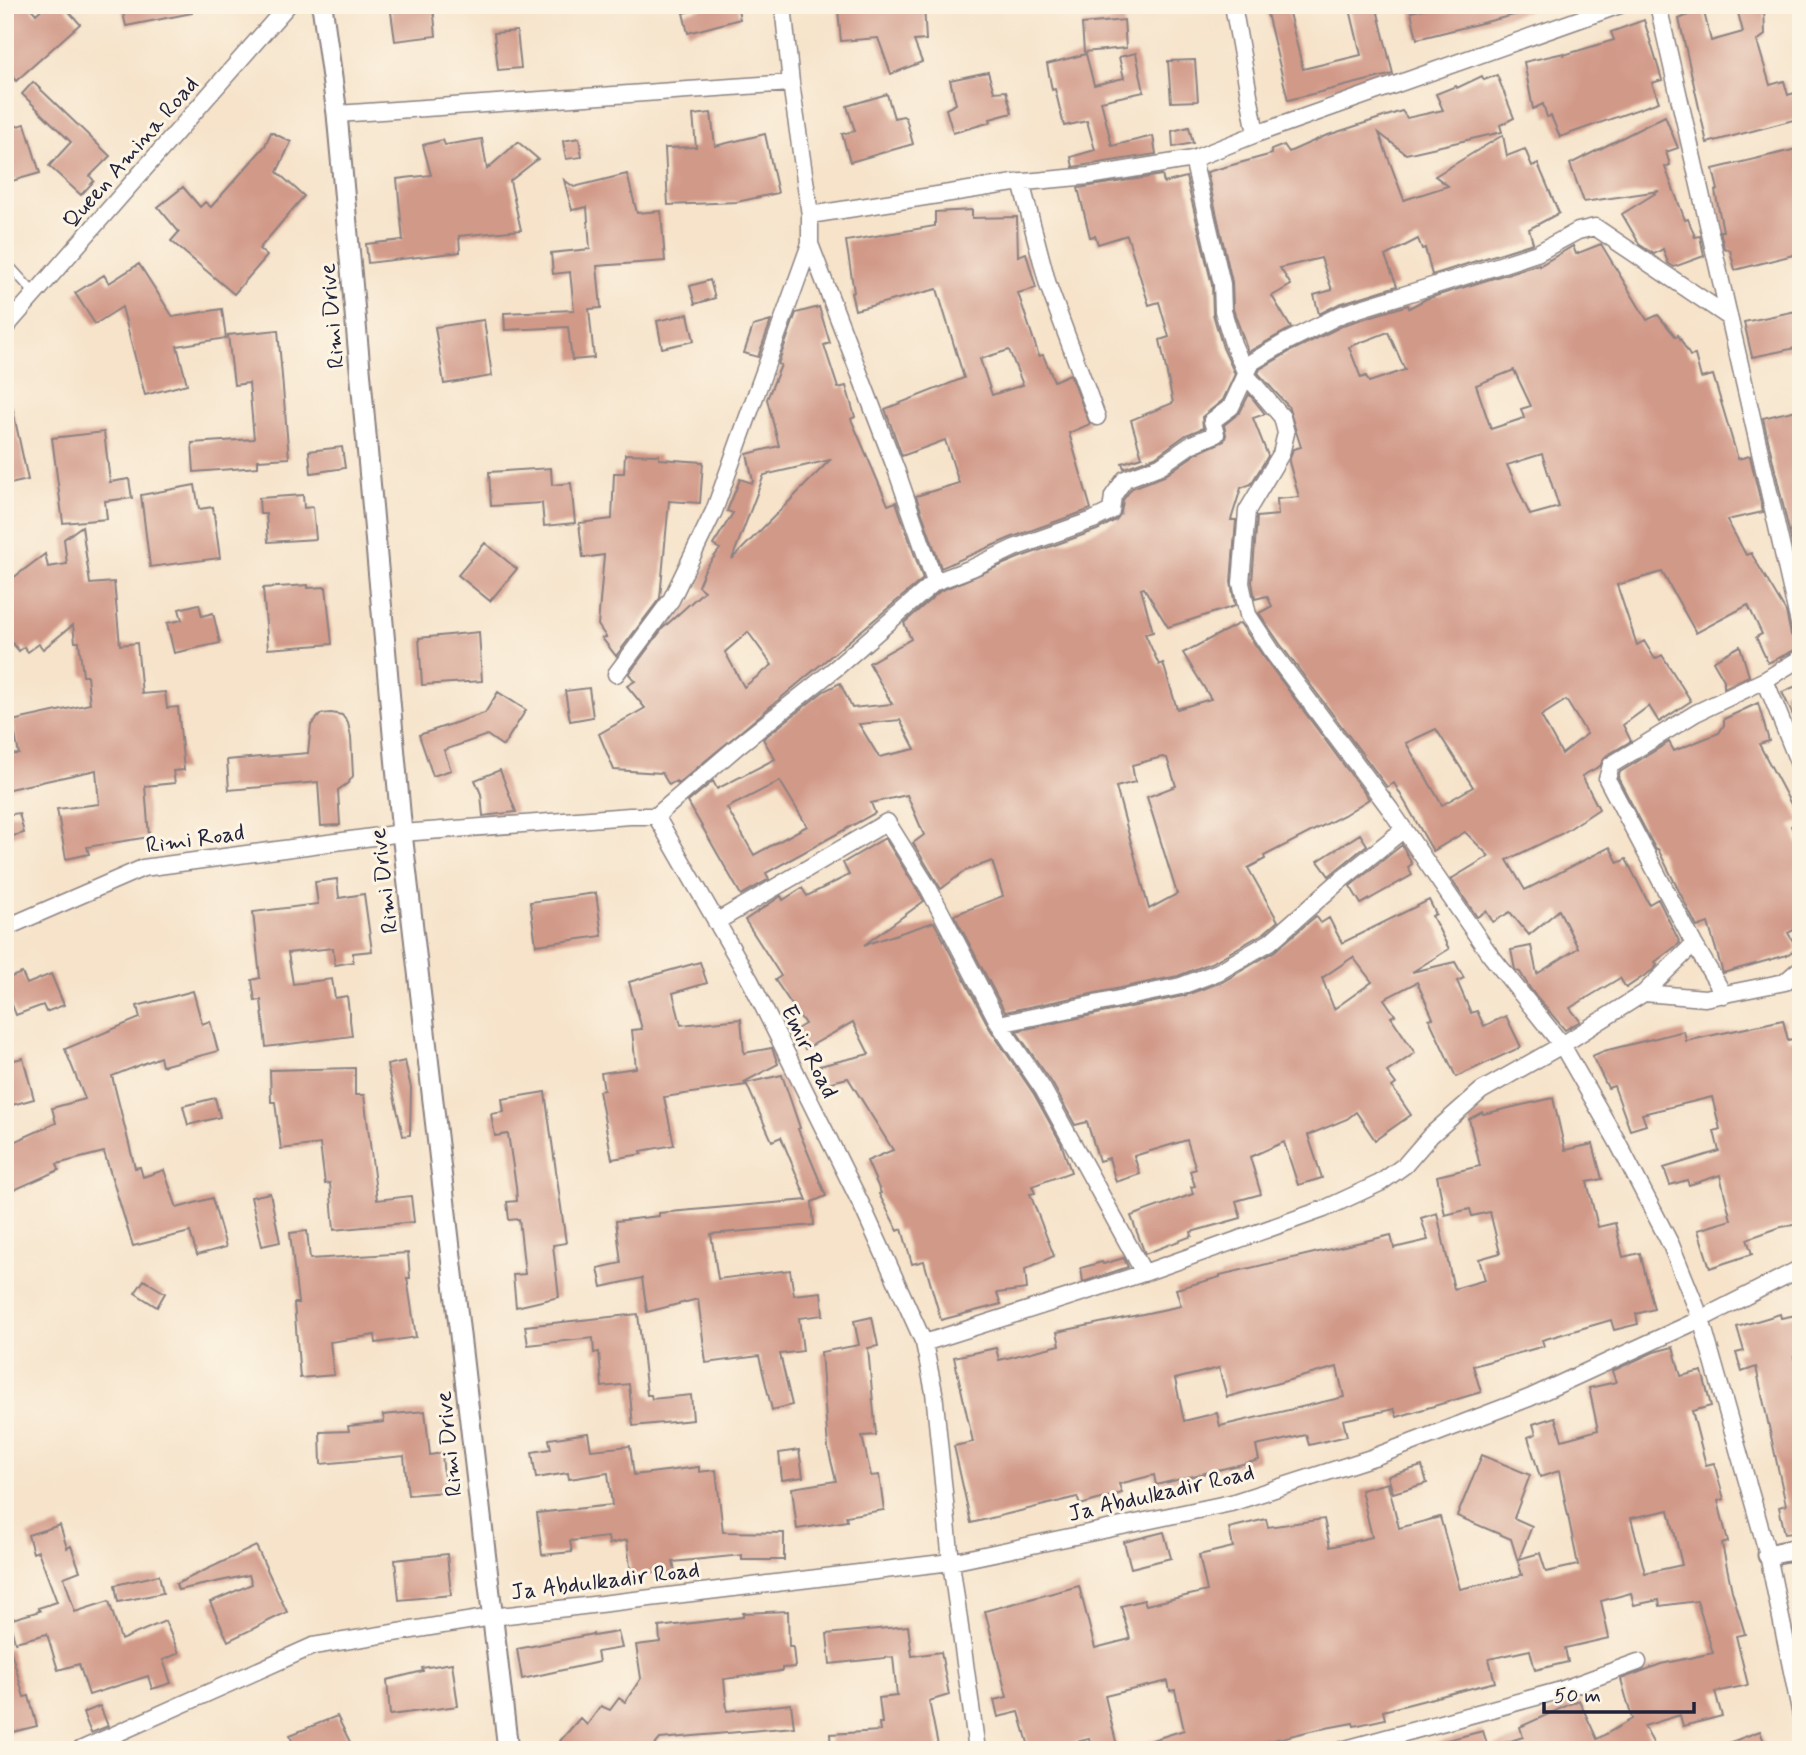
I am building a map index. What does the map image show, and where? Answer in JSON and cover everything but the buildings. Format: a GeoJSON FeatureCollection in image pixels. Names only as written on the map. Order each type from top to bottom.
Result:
{"type":"FeatureCollection","features":[{"type":"Feature","properties":{"kind":"street","name":"Queen Amina Road"},"geometry":{"type":"LineString","coordinates":[[5,328],[288,5]]}},
{"type":"Feature","properties":{"kind":"street","name":"Rimi Drive"},"geometry":{"type":"LineString","coordinates":[[322,5],[337,114],[402,833],[508,1750]]}},
{"type":"Feature","properties":{"kind":"street"},"geometry":{"type":"LineString","coordinates":[[616,674],[671,600],[714,511],[810,244],[810,215],[783,5]]}},
{"type":"Feature","properties":{"kind":"street"},"geometry":{"type":"LineString","coordinates":[[1233,5],[1256,134]]}},
{"type":"Feature","properties":{"kind":"street"},"geometry":{"type":"LineString","coordinates":[[810,215],[1021,182],[1090,176],[1193,159],[1256,134],[1620,5]]}},
{"type":"Feature","properties":{"kind":"street"},"geometry":{"type":"LineString","coordinates":[[1658,5],[1801,632]]}},
{"type":"Feature","properties":{"kind":"street"},"geometry":{"type":"LineString","coordinates":[[337,114],[791,83]]}},
{"type":"Feature","properties":{"kind":"street"},"geometry":{"type":"LineString","coordinates":[[1193,159],[1222,284],[1223,311],[1247,376],[1282,417],[1286,433],[1281,454],[1247,511],[1241,583],[1248,615],[1404,829],[1488,952],[1562,1045],[1617,1141],[1671,1245],[1701,1319],[1768,1555],[1801,1715]]}},
{"type":"Feature","properties":{"kind":"street"},"geometry":{"type":"LineString","coordinates":[[1021,182],[1048,285],[1097,417]]}},
{"type":"Feature","properties":{"kind":"street"},"geometry":{"type":"LineString","coordinates":[[402,833],[656,816],[739,745],[836,668],[935,582],[1111,511],[1113,496],[1125,479],[1160,466],[1192,444],[1216,434],[1212,421],[1231,407],[1252,362],[1342,314],[1537,253],[1578,231],[1595,227],[1729,317]]}},
{"type":"Feature","properties":{"kind":"street"},"geometry":{"type":"LineString","coordinates":[[810,244],[935,582]]}},
{"type":"Feature","properties":{"kind":"street"},"geometry":{"type":"LineString","coordinates":[[1724,995],[1694,944],[1608,779],[1611,765],[1696,713],[1765,680],[1801,659]]}},
{"type":"Feature","properties":{"kind":"street"},"geometry":{"type":"LineString","coordinates":[[1765,680],[1801,769]]}},
{"type":"Feature","properties":{"kind":"street","name":"Emir Road"},"geometry":{"type":"LineString","coordinates":[[656,816],[751,982],[863,1208],[924,1343],[934,1392],[951,1562],[976,1750]]}},
{"type":"Feature","properties":{"kind":"street"},"geometry":{"type":"LineString","coordinates":[[716,922],[887,822],[929,889],[999,1024],[1043,1089],[1143,1273]]}},
{"type":"Feature","properties":{"kind":"street"},"geometry":{"type":"LineString","coordinates":[[999,1024],[1181,986],[1218,972],[1270,942],[1404,829]]}},
{"type":"Feature","properties":{"kind":"street","name":"Rimi Road"},"geometry":{"type":"LineString","coordinates":[[5,928],[143,867],[402,833]]}},
{"type":"Feature","properties":{"kind":"street"},"geometry":{"type":"LineString","coordinates":[[924,1343],[1143,1273],[1324,1209],[1380,1184],[1405,1165],[1431,1135],[1481,1091],[1562,1045],[1644,993],[1694,944]]}},
{"type":"Feature","properties":{"kind":"street"},"geometry":{"type":"LineString","coordinates":[[1644,993],[1705,998],[1724,995],[1785,982],[1801,968]]}},
{"type":"Feature","properties":{"kind":"street","name":"Ja Abdulkadir Road"},"geometry":{"type":"LineString","coordinates":[[80,1750],[313,1646],[492,1617],[951,1562],[1231,1503],[1374,1457],[1529,1398],[1701,1319],[1801,1268]]}},
{"type":"Feature","properties":{"kind":"street"},"geometry":{"type":"LineString","coordinates":[[1768,1555],[1801,1548]]}},
{"type":"Feature","properties":{"kind":"street"},"geometry":{"type":"LineString","coordinates":[[1342,1750],[1558,1691],[1638,1662]]}},
{"type":"Feature","properties":{"kind":"lane"},"geometry":{"type":"LineString","coordinates":[[5,261],[35,294]]}}]}
